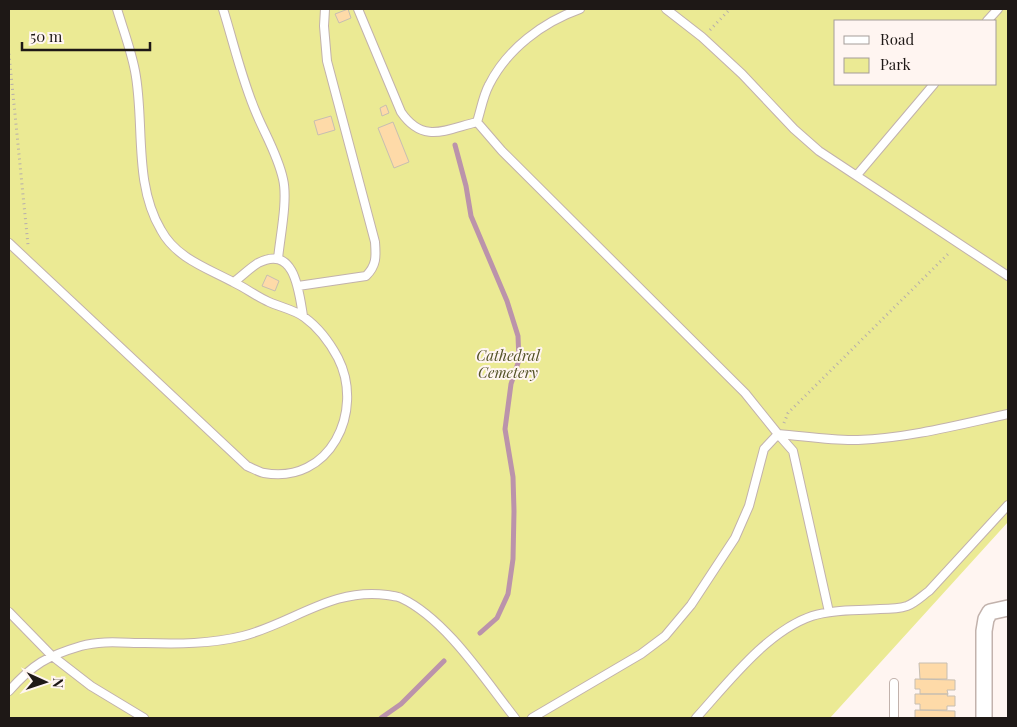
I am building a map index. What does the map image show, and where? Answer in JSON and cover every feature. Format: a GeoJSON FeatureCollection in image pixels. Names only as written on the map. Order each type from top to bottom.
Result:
{"type":"FeatureCollection","features":[{"type":"Feature","properties":{"kind":"street"},"geometry":{"type":"LineString","coordinates":[[984,718],[984,631],[986,619],[990,612],[1008,608]]}},
{"type":"Feature","properties":{"kind":"lane"},"geometry":{"type":"LineString","coordinates":[[9,243],[247,466],[264,473],[301,471],[321,458],[335,444],[344,424],[347,402],[345,381],[338,359],[314,325],[303,316],[268,302],[234,282],[197,265],[175,248],[161,232],[152,214],[145,179],[135,72],[117,9]]}},
{"type":"Feature","properties":{"kind":"lane"},"geometry":{"type":"LineString","coordinates":[[223,9],[242,75],[257,115],[275,153],[284,180],[278,259]]}},
{"type":"Feature","properties":{"kind":"lane"},"geometry":{"type":"LineString","coordinates":[[298,286],[366,276],[373,269],[376,257],[375,242],[327,61],[324,26],[325,9]]}},
{"type":"Feature","properties":{"kind":"lane"},"geometry":{"type":"LineString","coordinates":[[358,9],[400,112],[409,124],[422,131],[438,132],[477,122]]}},
{"type":"Feature","properties":{"kind":"lane"},"geometry":{"type":"LineString","coordinates":[[477,122],[488,86],[511,53],[545,24],[580,9]]}},
{"type":"Feature","properties":{"kind":"lane"},"geometry":{"type":"LineString","coordinates":[[666,9],[702,37],[742,74],[794,129],[819,151],[1008,276]]}},
{"type":"Feature","properties":{"kind":"lane"},"geometry":{"type":"LineString","coordinates":[[988,20],[998,9]]}},
{"type":"Feature","properties":{"kind":"lane"},"geometry":{"type":"LineString","coordinates":[[857,175],[933,85]]}},
{"type":"Feature","properties":{"kind":"lane"},"geometry":{"type":"LineString","coordinates":[[477,122],[509,158],[745,393],[793,450],[829,612]]}},
{"type":"Feature","properties":{"kind":"lane"},"geometry":{"type":"LineString","coordinates":[[234,282],[257,263],[278,259],[286,263],[293,273],[298,286],[303,316]]}},
{"type":"Feature","properties":{"kind":"lane"},"geometry":{"type":"LineString","coordinates":[[778,434],[855,440],[887,438],[918,435],[1008,414]]}},
{"type":"Feature","properties":{"kind":"lane"},"geometry":{"type":"LineString","coordinates":[[532,718],[641,654],[665,636],[691,605],[735,538],[749,506],[764,450],[778,434]]}},
{"type":"Feature","properties":{"kind":"lane"},"geometry":{"type":"LineString","coordinates":[[696,718],[738,671],[761,649],[794,625],[811,617],[829,612],[893,608],[915,602],[928,591],[1008,505]]}},
{"type":"Feature","properties":{"kind":"lane"},"geometry":{"type":"LineString","coordinates":[[9,691],[26,672],[51,655],[84,645],[110,641],[178,644],[212,642],[268,628],[333,600],[362,593],[400,598],[422,611],[446,631],[515,718]]}},
{"type":"Feature","properties":{"kind":"lane"},"geometry":{"type":"LineString","coordinates":[[9,612],[51,655],[91,686],[144,718]]}},
{"type":"Feature","properties":{"kind":"lane"},"geometry":{"type":"LineString","coordinates":[[894,683],[894,718]]}},
{"type":"Feature","properties":{"kind":"path"},"geometry":{"type":"LineString","coordinates":[[702,37],[730,9]]}},
{"type":"Feature","properties":{"kind":"path"},"geometry":{"type":"LineString","coordinates":[[9,54],[28,247],[25,258]]}},
{"type":"Feature","properties":{"kind":"path"},"geometry":{"type":"LineString","coordinates":[[778,434],[788,414],[959,243]]}},
{"type":"Feature","properties":{"kind":"green space","name":"Cathedral Cemetery"},"geometry":{"type":"Polygon","coordinates":[[[9,9],[1008,9],[1008,522],[830,718],[9,718],[9,9]]]}},
{"type":"Feature","properties":{"kind":"building"},"geometry":{"type":"Polygon","coordinates":[[[348,9],[351,18],[339,23],[335,14],[348,9]]]}},
{"type":"Feature","properties":{"kind":"building"},"geometry":{"type":"Polygon","coordinates":[[[386,105],[389,113],[382,116],[380,108],[386,105]]]}},
{"type":"Feature","properties":{"kind":"building"},"geometry":{"type":"Polygon","coordinates":[[[331,116],[335,130],[318,135],[314,121],[331,116]]]}},
{"type":"Feature","properties":{"kind":"building"},"geometry":{"type":"Polygon","coordinates":[[[393,122],[409,162],[394,168],[378,128],[393,122]]]}},
{"type":"Feature","properties":{"kind":"building"},"geometry":{"type":"Polygon","coordinates":[[[267,275],[279,281],[275,291],[262,286],[267,275]]]}},
{"type":"Feature","properties":{"kind":"building"},"geometry":{"type":"Polygon","coordinates":[[[919,663],[947,663],[947,679],[920,679],[919,663]]]}},
{"type":"Feature","properties":{"kind":"building"},"geometry":{"type":"Polygon","coordinates":[[[915,679],[955,680],[955,690],[947,690],[948,694],[920,694],[920,689],[915,689],[915,679]]]}},
{"type":"Feature","properties":{"kind":"building"},"geometry":{"type":"Polygon","coordinates":[[[915,694],[948,694],[947,696],[955,696],[955,706],[947,706],[947,710],[920,710],[920,704],[915,704],[915,694]]]}},
{"type":"Feature","properties":{"kind":"building"},"geometry":{"type":"Polygon","coordinates":[[[915,710],[955,711],[955,718],[915,718],[915,710]]]}},
{"type":"Feature","properties":{"kind":"waterway"},"geometry":{"type":"LineString","coordinates":[[455,145],[466,186],[471,216],[507,301],[518,336],[519,360],[511,384],[505,429],[513,477],[513,559],[508,594],[497,618],[480,633]]}},
{"type":"Feature","properties":{"kind":"waterway"},"geometry":{"type":"LineString","coordinates":[[381,718],[401,704],[444,661]]}}]}
